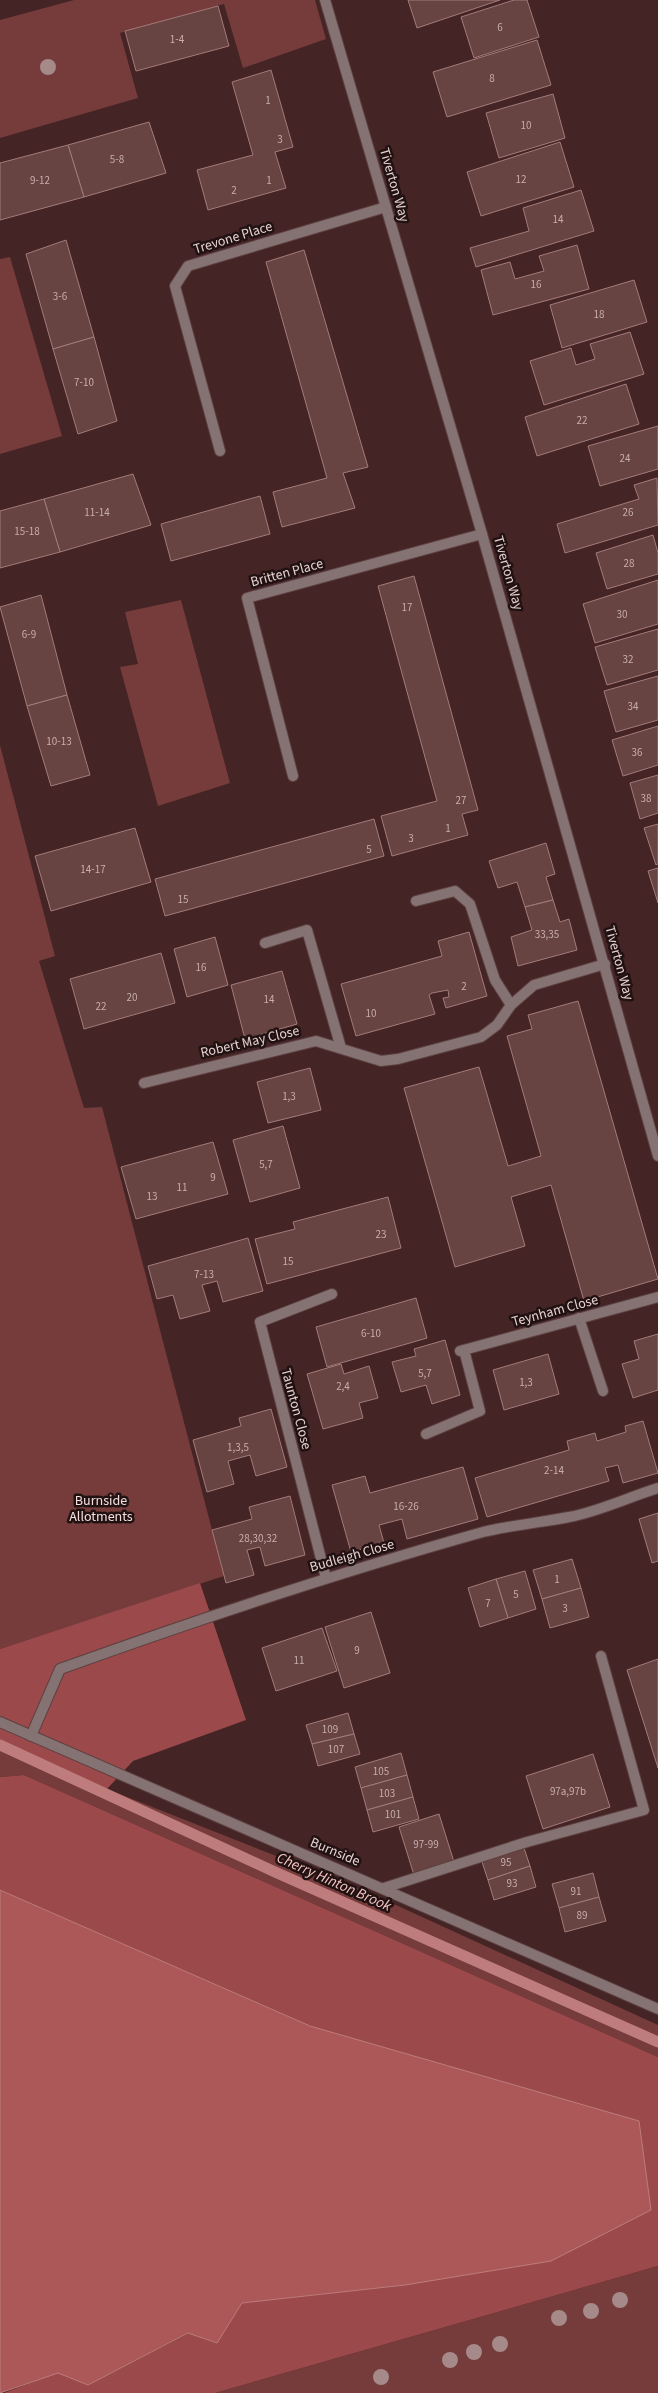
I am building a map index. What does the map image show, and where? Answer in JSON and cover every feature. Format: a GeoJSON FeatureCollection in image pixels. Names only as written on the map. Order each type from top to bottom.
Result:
{"type":"FeatureCollection","features":[{"type":"Feature","properties":{"kind":"street","name":"Tiverton Way"},"geometry":{"type":"LineString","coordinates":[[325,0],[482,534],[658,1156]]}},
{"type":"Feature","properties":{"kind":"street","name":"Trevone Place"},"geometry":{"type":"LineString","coordinates":[[220,451],[175,286],[188,266],[386,207]]}},
{"type":"Feature","properties":{"kind":"street","name":"Britten Place"},"geometry":{"type":"LineString","coordinates":[[293,776],[247,598],[482,534]]}},
{"type":"Feature","properties":{"kind":"street"},"geometry":{"type":"LineString","coordinates":[[416,901],[455,891],[470,904],[495,980],[511,1005]]}},
{"type":"Feature","properties":{"kind":"street"},"geometry":{"type":"LineString","coordinates":[[265,942],[307,930],[341,1048]]}},
{"type":"Feature","properties":{"kind":"street","name":"Robert May Close"},"geometry":{"type":"LineString","coordinates":[[144,1083],[316,1041],[381,1061],[398,1059],[481,1037],[497,1025],[511,1005],[534,986],[605,964]]}},
{"type":"Feature","properties":{"kind":"street","name":"Taunton Close"},"geometry":{"type":"LineString","coordinates":[[326,1578],[260,1322],[332,1294]]}},
{"type":"Feature","properties":{"kind":"street","name":"Teynham Close"},"geometry":{"type":"LineString","coordinates":[[426,1434],[480,1411],[462,1351],[658,1297]]}},
{"type":"Feature","properties":{"kind":"street"},"geometry":{"type":"LineString","coordinates":[[580,1318],[603,1391]]}},
{"type":"Feature","properties":{"kind":"street","name":"Budleigh Close"},"geometry":{"type":"LineString","coordinates":[[31,1736],[60,1669],[196,1620],[326,1578],[485,1532],[532,1522],[570,1517],[658,1488]]}},
{"type":"Feature","properties":{"kind":"street"},"geometry":{"type":"LineString","coordinates":[[384,1888],[527,1842],[644,1810],[601,1656]]}},
{"type":"Feature","properties":{"kind":"street","name":"Burnside"},"geometry":{"type":"LineString","coordinates":[[0,1722],[658,2008]]}},
{"type":"Feature","properties":{"kind":"green space"},"geometry":{"type":"Polygon","coordinates":[[[74,0],[315,0],[326,39],[243,68],[224,4],[120,33],[138,98],[0,138],[0,20],[74,0]]]}},
{"type":"Feature","properties":{"kind":"green space"},"geometry":{"type":"Polygon","coordinates":[[[10,257],[62,436],[0,454],[0,259],[10,257]]]}},
{"type":"Feature","properties":{"kind":"green space"},"geometry":{"type":"Polygon","coordinates":[[[181,600],[230,783],[158,806],[120,667],[138,664],[125,612],[181,600]]]}},
{"type":"Feature","properties":{"kind":"green space","name":"Burnside Allotments"},"geometry":{"type":"Polygon","coordinates":[[[0,745],[55,956],[39,961],[84,1108],[102,1107],[224,1576],[0,1649],[0,745]]]}},
{"type":"Feature","properties":{"kind":"green space"},"geometry":{"type":"Polygon","coordinates":[[[0,1742],[107,1789],[372,1894],[658,2025],[658,2057],[24,1775],[0,1777],[0,1742]]]}},
{"type":"Feature","properties":{"kind":"green space"},"geometry":{"type":"Polygon","coordinates":[[[658,2266],[658,2393],[215,2393],[658,2266]]]}},
{"type":"Feature","properties":{"kind":"shaded area"},"geometry":{"type":"Polygon","coordinates":[[[200,1583],[246,1720],[133,1761],[107,1789],[0,1742],[0,1649],[200,1583]]]}},
{"type":"Feature","properties":{"kind":"shaded area"},"geometry":{"type":"Polygon","coordinates":[[[24,1775],[658,2057],[658,2266],[215,2393],[4,2393],[58,2372],[88,2385],[189,2333],[216,2343],[242,2303],[405,2285],[310,2026],[0,1890],[0,1777],[24,1775]]]}},
{"type":"Feature","properties":{"kind":"shaded area"},"geometry":{"type":"Polygon","coordinates":[[[0,1890],[310,2026],[639,2121],[651,2210],[551,2261],[405,2285],[242,2303],[217,2343],[188,2333],[88,2385],[58,2373],[0,2393],[0,1890]]]}},
{"type":"Feature","properties":{"kind":"building"},"geometry":{"type":"Polygon","coordinates":[[[408,0],[500,0],[417,28],[408,0]]]}},
{"type":"Feature","properties":{"kind":"building"},"geometry":{"type":"Polygon","coordinates":[[[514,0],[527,0],[539,37],[474,58],[461,17],[514,0]]]}},
{"type":"Feature","properties":{"kind":"building"},"geometry":{"type":"Polygon","coordinates":[[[218,6],[229,46],[136,71],[125,31],[218,6]]]}},
{"type":"Feature","properties":{"kind":"building"},"geometry":{"type":"Polygon","coordinates":[[[537,40],[551,85],[447,117],[433,72],[537,40]]]}},
{"type":"Feature","properties":{"kind":"building"},"geometry":{"type":"Polygon","coordinates":[[[271,70],[293,147],[275,152],[286,188],[208,210],[197,170],[253,155],[232,82],[271,70]]]}},
{"type":"Feature","properties":{"kind":"building"},"geometry":{"type":"Polygon","coordinates":[[[553,94],[565,138],[499,158],[486,113],[553,94]]]}},
{"type":"Feature","properties":{"kind":"building"},"geometry":{"type":"Polygon","coordinates":[[[149,122],[166,173],[84,197],[68,145],[149,122]]]}},
{"type":"Feature","properties":{"kind":"building"},"geometry":{"type":"Polygon","coordinates":[[[560,142],[574,187],[481,216],[467,172],[560,142]]]}},
{"type":"Feature","properties":{"kind":"building"},"geometry":{"type":"Polygon","coordinates":[[[68,145],[84,197],[0,220],[0,163],[68,145]]]}},
{"type":"Feature","properties":{"kind":"building"},"geometry":{"type":"Polygon","coordinates":[[[581,190],[594,231],[476,267],[470,248],[529,231],[523,208],[581,190]]]}},
{"type":"Feature","properties":{"kind":"building"},"geometry":{"type":"Polygon","coordinates":[[[66,240],[94,337],[53,349],[26,254],[66,240]]]}},
{"type":"Feature","properties":{"kind":"building"},"geometry":{"type":"Polygon","coordinates":[[[577,245],[589,289],[493,315],[481,270],[510,262],[515,279],[544,271],[539,256],[577,245]]]}},
{"type":"Feature","properties":{"kind":"building"},"geometry":{"type":"Polygon","coordinates":[[[304,250],[368,467],[343,473],[355,508],[282,527],[273,492],[327,478],[266,262],[304,250]]]}},
{"type":"Feature","properties":{"kind":"building"},"geometry":{"type":"Polygon","coordinates":[[[634,280],[647,322],[562,348],[550,305],[634,280]]]}},
{"type":"Feature","properties":{"kind":"building"},"geometry":{"type":"Polygon","coordinates":[[[630,332],[644,374],[544,405],[530,361],[571,348],[576,365],[595,359],[590,344],[630,332]]]}},
{"type":"Feature","properties":{"kind":"building"},"geometry":{"type":"Polygon","coordinates":[[[94,337],[117,421],[78,434],[53,349],[94,337]]]}},
{"type":"Feature","properties":{"kind":"building"},"geometry":{"type":"Polygon","coordinates":[[[626,384],[639,424],[537,456],[525,417],[626,384]]]}},
{"type":"Feature","properties":{"kind":"building"},"geometry":{"type":"Polygon","coordinates":[[[658,426],[658,469],[600,486],[588,446],[658,426]]]}},
{"type":"Feature","properties":{"kind":"building"},"geometry":{"type":"Polygon","coordinates":[[[133,474],[151,525],[60,552],[44,499],[133,474]]]}},
{"type":"Feature","properties":{"kind":"building"},"geometry":{"type":"Polygon","coordinates":[[[657,478],[658,525],[565,553],[557,524],[639,499],[634,485],[657,478]]]}},
{"type":"Feature","properties":{"kind":"building"},"geometry":{"type":"Polygon","coordinates":[[[260,496],[270,534],[171,561],[161,524],[260,496]]]}},
{"type":"Feature","properties":{"kind":"building"},"geometry":{"type":"Polygon","coordinates":[[[44,499],[60,552],[0,568],[0,511],[44,499]]]}},
{"type":"Feature","properties":{"kind":"building"},"geometry":{"type":"Polygon","coordinates":[[[653,535],[658,553],[658,574],[607,589],[596,553],[653,535]]]}},
{"type":"Feature","properties":{"kind":"building"},"geometry":{"type":"Polygon","coordinates":[[[414,576],[478,810],[462,814],[468,835],[392,856],[381,816],[437,801],[378,586],[414,576]]]}},
{"type":"Feature","properties":{"kind":"building"},"geometry":{"type":"Polygon","coordinates":[[[658,580],[658,624],[595,643],[583,604],[658,580]]]}},
{"type":"Feature","properties":{"kind":"building"},"geometry":{"type":"Polygon","coordinates":[[[41,595],[67,695],[27,706],[0,607],[41,595]]]}},
{"type":"Feature","properties":{"kind":"building"},"geometry":{"type":"Polygon","coordinates":[[[658,629],[658,670],[607,685],[595,647],[658,629]]]}},
{"type":"Feature","properties":{"kind":"building"},"geometry":{"type":"Polygon","coordinates":[[[658,676],[658,720],[616,732],[604,691],[658,676]]]}},
{"type":"Feature","properties":{"kind":"building"},"geometry":{"type":"Polygon","coordinates":[[[67,695],[90,775],[51,786],[27,706],[67,695]]]}},
{"type":"Feature","properties":{"kind":"building"},"geometry":{"type":"Polygon","coordinates":[[[658,726],[658,765],[623,776],[612,740],[658,726]]]}},
{"type":"Feature","properties":{"kind":"building"},"geometry":{"type":"Polygon","coordinates":[[[658,775],[658,813],[640,819],[630,783],[658,775]]]}},
{"type":"Feature","properties":{"kind":"building"},"geometry":{"type":"Polygon","coordinates":[[[374,819],[384,856],[165,916],[155,879],[374,819]]]}},
{"type":"Feature","properties":{"kind":"building"},"geometry":{"type":"Polygon","coordinates":[[[658,824],[658,864],[656,865],[644,828],[658,824]]]}},
{"type":"Feature","properties":{"kind":"building"},"geometry":{"type":"Polygon","coordinates":[[[135,828],[151,882],[51,911],[35,856],[135,828]]]}},
{"type":"Feature","properties":{"kind":"building"},"geometry":{"type":"Polygon","coordinates":[[[546,843],[555,874],[546,877],[553,900],[525,907],[517,882],[498,888],[489,861],[546,843]]]}},
{"type":"Feature","properties":{"kind":"building"},"geometry":{"type":"Polygon","coordinates":[[[658,868],[658,903],[648,871],[658,868]]]}},
{"type":"Feature","properties":{"kind":"building"},"geometry":{"type":"Polygon","coordinates":[[[553,900],[560,922],[569,919],[577,950],[518,966],[511,937],[532,930],[525,907],[553,900]]]}},
{"type":"Feature","properties":{"kind":"building"},"geometry":{"type":"Polygon","coordinates":[[[469,932],[487,996],[446,1008],[443,998],[449,997],[448,990],[432,993],[429,995],[435,1014],[356,1036],[341,984],[442,956],[438,941],[469,932]]]}},
{"type":"Feature","properties":{"kind":"building"},"geometry":{"type":"Polygon","coordinates":[[[215,937],[228,985],[187,997],[174,949],[215,937]]]}},
{"type":"Feature","properties":{"kind":"building"},"geometry":{"type":"Polygon","coordinates":[[[161,953],[175,1003],[84,1029],[70,979],[161,953]]]}},
{"type":"Feature","properties":{"kind":"building"},"geometry":{"type":"Polygon","coordinates":[[[282,971],[297,1024],[245,1039],[231,985],[282,971]]]}},
{"type":"Feature","properties":{"kind":"building"},"geometry":{"type":"Polygon","coordinates":[[[578,1001],[658,1279],[584,1301],[551,1185],[511,1197],[525,1246],[455,1267],[404,1088],[479,1067],[508,1166],[541,1156],[507,1036],[532,1029],[528,1015],[578,1001]]]}},
{"type":"Feature","properties":{"kind":"building"},"geometry":{"type":"Polygon","coordinates":[[[310,1068],[321,1110],[268,1123],[257,1082],[310,1068]]]}},
{"type":"Feature","properties":{"kind":"building"},"geometry":{"type":"Polygon","coordinates":[[[283,1126],[300,1188],[250,1202],[233,1140],[283,1126]]]}},
{"type":"Feature","properties":{"kind":"building"},"geometry":{"type":"Polygon","coordinates":[[[213,1142],[228,1194],[136,1219],[121,1167],[213,1142]]]}},
{"type":"Feature","properties":{"kind":"building"},"geometry":{"type":"Polygon","coordinates":[[[388,1197],[401,1248],[267,1284],[255,1239],[295,1229],[293,1222],[388,1197]]]}},
{"type":"Feature","properties":{"kind":"building"},"geometry":{"type":"Polygon","coordinates":[[[248,1238],[263,1291],[223,1302],[217,1281],[202,1285],[210,1311],[180,1319],[173,1295],[157,1299],[148,1266],[248,1238]]]}},
{"type":"Feature","properties":{"kind":"building"},"geometry":{"type":"Polygon","coordinates":[[[416,1298],[427,1338],[327,1367],[316,1327],[416,1298]]]}},
{"type":"Feature","properties":{"kind":"building"},"geometry":{"type":"Polygon","coordinates":[[[658,1334],[658,1390],[633,1398],[622,1364],[639,1359],[634,1341],[658,1334]]]}},
{"type":"Feature","properties":{"kind":"building"},"geometry":{"type":"Polygon","coordinates":[[[445,1340],[460,1395],[432,1404],[426,1385],[401,1392],[392,1362],[416,1356],[414,1349],[445,1340]]]}},
{"type":"Feature","properties":{"kind":"building"},"geometry":{"type":"Polygon","coordinates":[[[548,1354],[559,1394],[504,1410],[493,1370],[548,1354]]]}},
{"type":"Feature","properties":{"kind":"building"},"geometry":{"type":"Polygon","coordinates":[[[341,1364],[344,1374],[369,1366],[378,1398],[359,1403],[363,1418],[323,1429],[307,1374],[341,1364]]]}},
{"type":"Feature","properties":{"kind":"building"},"geometry":{"type":"Polygon","coordinates":[[[271,1409],[287,1467],[256,1476],[250,1455],[228,1461],[234,1484],[207,1492],[193,1440],[241,1426],[239,1418],[271,1409]]]}},
{"type":"Feature","properties":{"kind":"building"},"geometry":{"type":"Polygon","coordinates":[[[643,1421],[658,1473],[623,1483],[618,1465],[605,1468],[609,1481],[487,1517],[475,1478],[569,1450],[567,1441],[595,1433],[597,1441],[626,1432],[625,1426],[643,1421]]]}},
{"type":"Feature","properties":{"kind":"building"},"geometry":{"type":"Polygon","coordinates":[[[463,1467],[478,1519],[407,1539],[402,1519],[379,1525],[384,1543],[351,1552],[332,1485],[365,1476],[370,1493],[463,1467]]]}},
{"type":"Feature","properties":{"kind":"building"},"geometry":{"type":"Polygon","coordinates":[[[290,1496],[305,1555],[265,1566],[260,1547],[247,1550],[254,1575],[226,1583],[212,1530],[252,1519],[249,1507],[290,1496]]]}},
{"type":"Feature","properties":{"kind":"building"},"geometry":{"type":"Polygon","coordinates":[[[658,1513],[658,1561],[652,1563],[639,1519],[658,1513]]]}},
{"type":"Feature","properties":{"kind":"building"},"geometry":{"type":"Polygon","coordinates":[[[572,1559],[581,1588],[542,1599],[533,1570],[572,1559]]]}},
{"type":"Feature","properties":{"kind":"building"},"geometry":{"type":"Polygon","coordinates":[[[525,1571],[536,1609],[508,1618],[496,1579],[525,1571]]]}},
{"type":"Feature","properties":{"kind":"building"},"geometry":{"type":"Polygon","coordinates":[[[496,1579],[508,1618],[480,1627],[468,1588],[496,1579]]]}},
{"type":"Feature","properties":{"kind":"building"},"geometry":{"type":"Polygon","coordinates":[[[581,1588],[589,1617],[550,1628],[542,1599],[581,1588]]]}},
{"type":"Feature","properties":{"kind":"building"},"geometry":{"type":"Polygon","coordinates":[[[371,1612],[390,1673],[344,1688],[325,1627],[371,1612]]]}},
{"type":"Feature","properties":{"kind":"building"},"geometry":{"type":"Polygon","coordinates":[[[322,1628],[337,1671],[276,1691],[262,1648],[322,1628]]]}},
{"type":"Feature","properties":{"kind":"building"},"geometry":{"type":"Polygon","coordinates":[[[658,1659],[658,1768],[627,1670],[658,1659]]]}},
{"type":"Feature","properties":{"kind":"building"},"geometry":{"type":"Polygon","coordinates":[[[348,1713],[354,1734],[312,1744],[306,1725],[348,1713]]]}},
{"type":"Feature","properties":{"kind":"building"},"geometry":{"type":"Polygon","coordinates":[[[354,1734],[360,1754],[318,1766],[312,1744],[354,1734]]]}},
{"type":"Feature","properties":{"kind":"building"},"geometry":{"type":"Polygon","coordinates":[[[401,1753],[407,1775],[361,1788],[355,1767],[401,1753]]]}},
{"type":"Feature","properties":{"kind":"building"},"geometry":{"type":"Polygon","coordinates":[[[593,1754],[610,1807],[543,1829],[526,1776],[593,1754]]]}},
{"type":"Feature","properties":{"kind":"building"},"geometry":{"type":"Polygon","coordinates":[[[407,1775],[413,1797],[367,1810],[361,1788],[407,1775]]]}},
{"type":"Feature","properties":{"kind":"building"},"geometry":{"type":"Polygon","coordinates":[[[413,1797],[419,1819],[373,1832],[367,1810],[413,1797]]]}},
{"type":"Feature","properties":{"kind":"building"},"geometry":{"type":"Polygon","coordinates":[[[439,1814],[454,1862],[414,1875],[399,1827],[439,1814]]]}},
{"type":"Feature","properties":{"kind":"building"},"geometry":{"type":"Polygon","coordinates":[[[523,1845],[530,1866],[488,1880],[481,1859],[523,1845]]]}},
{"type":"Feature","properties":{"kind":"building"},"geometry":{"type":"Polygon","coordinates":[[[530,1866],[536,1887],[494,1900],[488,1880],[530,1866]]]}},
{"type":"Feature","properties":{"kind":"building"},"geometry":{"type":"Polygon","coordinates":[[[593,1873],[599,1897],[559,1908],[552,1884],[593,1873]]]}},
{"type":"Feature","properties":{"kind":"building"},"geometry":{"type":"Polygon","coordinates":[[[599,1897],[606,1921],[565,1932],[559,1908],[599,1897]]]}},
{"type":"Feature","properties":{"kind":"waterway","name":"Cherry Hinton Brook"},"geometry":{"type":"LineString","coordinates":[[0,1745],[275,1872],[658,2042]]}}]}
